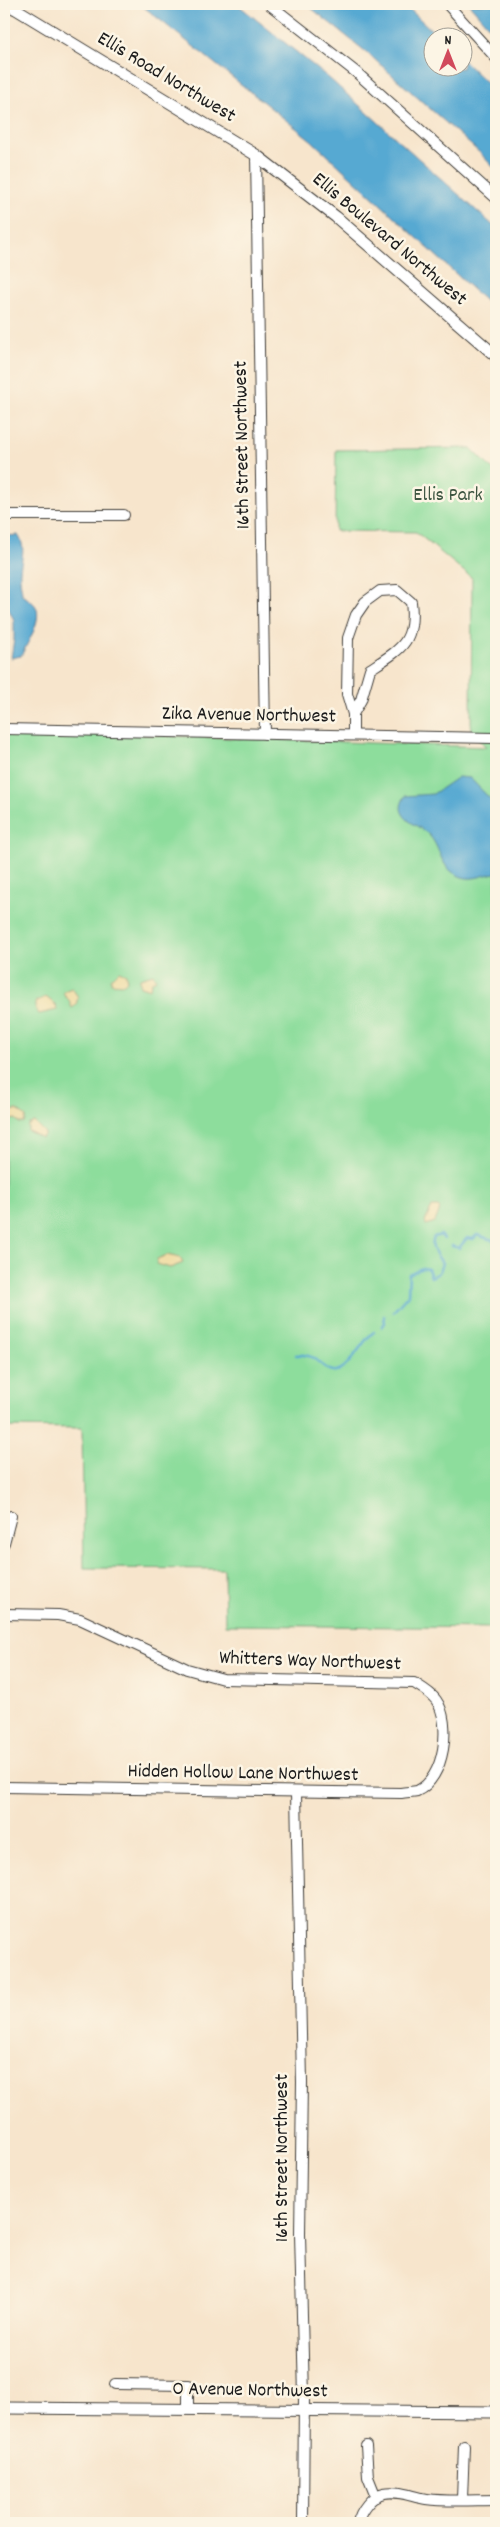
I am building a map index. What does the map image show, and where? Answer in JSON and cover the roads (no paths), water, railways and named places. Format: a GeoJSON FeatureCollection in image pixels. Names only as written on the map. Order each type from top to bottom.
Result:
{"type":"FeatureCollection","features":[{"type":"Feature","properties":{"kind":"street","name":"Ellis Road Northwest"},"geometry":{"type":"LineString","coordinates":[[4,4],[17,6],[256,155]]}},
{"type":"Feature","properties":{"kind":"street"},"geometry":{"type":"LineString","coordinates":[[269,4],[357,73],[496,198]]}},
{"type":"Feature","properties":{"kind":"street"},"geometry":{"type":"LineString","coordinates":[[447,4],[496,58]]}},
{"type":"Feature","properties":{"kind":"street","name":"Ellis Boulevard Northwest"},"geometry":{"type":"LineString","coordinates":[[256,155],[336,217],[496,356]]}},
{"type":"Feature","properties":{"kind":"street","name":"16th Street Northwest"},"geometry":{"type":"LineString","coordinates":[[256,155],[265,734]]}},
{"type":"Feature","properties":{"kind":"street"},"geometry":{"type":"LineString","coordinates":[[4,515],[124,515]]}},
{"type":"Feature","properties":{"kind":"street"},"geometry":{"type":"LineString","coordinates":[[353,714],[361,700],[370,669],[400,649],[409,637],[413,620],[411,602],[396,590],[380,591],[364,602],[356,615],[348,638],[347,694],[353,714],[353,735]]}},
{"type":"Feature","properties":{"kind":"street","name":"Zika Avenue Northwest"},"geometry":{"type":"LineString","coordinates":[[4,729],[494,738]]}},
{"type":"Feature","properties":{"kind":"street"},"geometry":{"type":"LineString","coordinates":[[4,1543],[11,1516]]}},
{"type":"Feature","properties":{"kind":"street","name":"Whitters Way Northwest"},"geometry":{"type":"LineString","coordinates":[[4,1614],[58,1615],[80,1619],[187,1669],[223,1679],[414,1684],[431,1694],[442,1711],[444,1735]]}},
{"type":"Feature","properties":{"kind":"street","name":"Hidden Hollow Lane Northwest"},"geometry":{"type":"LineString","coordinates":[[4,1787],[401,1793],[417,1790],[430,1780],[437,1770],[442,1757],[444,1735]]}},
{"type":"Feature","properties":{"kind":"street","name":"16th Street Northwest"},"geometry":{"type":"LineString","coordinates":[[296,1792],[302,2082],[300,2234],[304,2412],[302,2523]]}},
{"type":"Feature","properties":{"kind":"street"},"geometry":{"type":"LineString","coordinates":[[115,2384],[188,2385],[188,2408]]}},
{"type":"Feature","properties":{"kind":"street","name":"O Avenue Northwest"},"geometry":{"type":"LineString","coordinates":[[4,2408],[188,2408],[304,2412],[496,2412]]}},
{"type":"Feature","properties":{"kind":"street"},"geometry":{"type":"LineString","coordinates":[[366,2446],[368,2476],[376,2497]]}},
{"type":"Feature","properties":{"kind":"street"},"geometry":{"type":"LineString","coordinates":[[462,2499],[464,2446]]}},
{"type":"Feature","properties":{"kind":"street"},"geometry":{"type":"LineString","coordinates":[[358,2523],[363,2509],[383,2493],[397,2492],[428,2499],[496,2500]]}},
{"type":"Feature","properties":{"kind":"water"},"geometry":{"type":"Polygon","coordinates":[[[140,4],[237,4],[330,79],[496,228],[496,311],[311,140],[140,4]]]}},
{"type":"Feature","properties":{"kind":"water"},"geometry":{"type":"Polygon","coordinates":[[[306,4],[404,4],[429,28],[422,28],[422,78],[472,78],[472,69],[496,92],[496,170],[480,153],[365,51],[306,4]]]}},
{"type":"Feature","properties":{"kind":"water"},"geometry":{"type":"Polygon","coordinates":[[[469,4],[496,4],[496,35],[469,4]]]}},
{"type":"Feature","properties":{"kind":"water"},"geometry":{"type":"Polygon","coordinates":[[[18,535],[23,551],[20,572],[22,594],[35,605],[37,617],[34,631],[21,656],[11,658],[14,620],[4,600],[4,536],[18,535]]]}},
{"type":"Feature","properties":{"kind":"water"},"geometry":{"type":"Polygon","coordinates":[[[458,777],[470,778],[496,805],[496,873],[466,878],[454,873],[444,863],[436,845],[427,833],[407,820],[401,810],[405,796],[433,794],[458,777]]]}},
{"type":"Feature","properties":{"kind":"waterway"},"geometry":{"type":"LineString","coordinates":[[393,1312],[408,1295],[409,1274],[422,1268],[428,1269],[431,1277],[439,1273],[442,1263],[432,1245],[434,1237],[441,1235],[444,1239]]}},
{"type":"Feature","properties":{"kind":"waterway"},"geometry":{"type":"LineString","coordinates":[[452,1246],[459,1248],[467,1238],[473,1239],[477,1235],[496,1241]]}},
{"type":"Feature","properties":{"kind":"waterway"},"geometry":{"type":"LineString","coordinates":[[382,1327],[385,1323],[384,1316]]}},
{"type":"Feature","properties":{"kind":"waterway"},"geometry":{"type":"LineString","coordinates":[[296,1355],[309,1356],[328,1369],[333,1371],[339,1370],[349,1362],[374,1332]]}},
{"type":"Feature","properties":{"kind":"park label","name":"Ellis Park"},"geometry":{"type":"Point","coordinates":[448,496]}}]}
